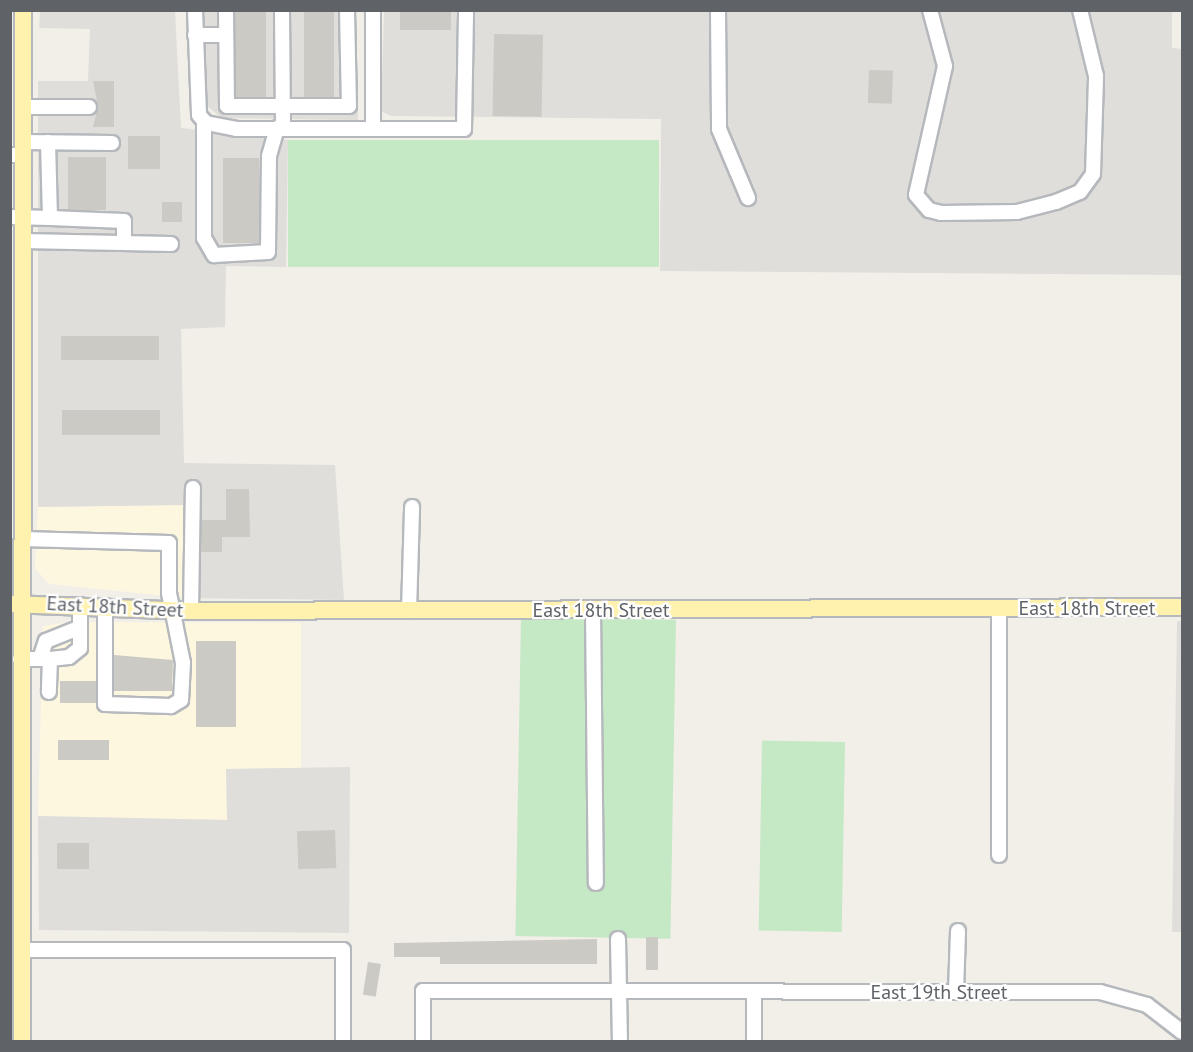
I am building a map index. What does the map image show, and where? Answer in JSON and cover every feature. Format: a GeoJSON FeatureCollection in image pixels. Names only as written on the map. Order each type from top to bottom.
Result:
{"type":"FeatureCollection","features":[{"type":"Feature","properties":{"kind":"main road"},"geometry":{"type":"LineString","coordinates":[[22,1041],[15,603],[22,539],[16,510],[16,325],[23,242],[17,218],[23,10]]}},
{"type":"Feature","properties":{"kind":"main road","name":"East 18th Street"},"geometry":{"type":"LineString","coordinates":[[15,603],[174,611],[1182,607]]}},
{"type":"Feature","properties":{"kind":"street"},"geometry":{"type":"LineString","coordinates":[[195,10],[195,100],[204,121],[204,238],[214,255],[268,252],[269,156],[280,128],[283,106],[282,10]]}},
{"type":"Feature","properties":{"kind":"street"},"geometry":{"type":"LineString","coordinates":[[226,10],[227,106],[349,106],[347,10]]}},
{"type":"Feature","properties":{"kind":"street"},"geometry":{"type":"LineString","coordinates":[[373,10],[373,128]]}},
{"type":"Feature","properties":{"kind":"street"},"geometry":{"type":"LineString","coordinates":[[204,121],[221,128],[464,129],[466,10]]}},
{"type":"Feature","properties":{"kind":"street"},"geometry":{"type":"LineString","coordinates":[[718,10],[719,129],[748,198]]}},
{"type":"Feature","properties":{"kind":"street"},"geometry":{"type":"LineString","coordinates":[[930,10],[945,66],[916,195],[929,210],[941,213],[1017,212],[1056,202],[1080,192],[1093,174],[1096,76],[1080,10]]}},
{"type":"Feature","properties":{"kind":"street"},"geometry":{"type":"LineString","coordinates":[[195,35],[226,35]]}},
{"type":"Feature","properties":{"kind":"street"},"geometry":{"type":"LineString","coordinates":[[348,40],[373,41]]}},
{"type":"Feature","properties":{"kind":"street"},"geometry":{"type":"LineString","coordinates":[[19,114],[90,107]]}},
{"type":"Feature","properties":{"kind":"street"},"geometry":{"type":"LineString","coordinates":[[19,151],[48,142],[112,143]]}},
{"type":"Feature","properties":{"kind":"street"},"geometry":{"type":"LineString","coordinates":[[48,142],[50,218]]}},
{"type":"Feature","properties":{"kind":"street"},"geometry":{"type":"LineString","coordinates":[[17,218],[124,221],[124,243]]}},
{"type":"Feature","properties":{"kind":"street"},"geometry":{"type":"LineString","coordinates":[[23,242],[171,244]]}},
{"type":"Feature","properties":{"kind":"street"},"geometry":{"type":"LineString","coordinates":[[191,611],[193,488]]}},
{"type":"Feature","properties":{"kind":"street"},"geometry":{"type":"LineString","coordinates":[[409,610],[412,507]]}},
{"type":"Feature","properties":{"kind":"street"},"geometry":{"type":"LineString","coordinates":[[22,539],[164,540],[171,555],[174,611],[183,663],[181,700],[171,706],[118,708],[103,698],[105,606]]}},
{"type":"Feature","properties":{"kind":"street"},"geometry":{"type":"LineString","coordinates":[[17,666],[45,659],[69,657],[80,648],[80,605]]}},
{"type":"Feature","properties":{"kind":"street"},"geometry":{"type":"LineString","coordinates":[[999,608],[999,855]]}},
{"type":"Feature","properties":{"kind":"street"},"geometry":{"type":"LineString","coordinates":[[593,610],[596,883]]}},
{"type":"Feature","properties":{"kind":"street"},"geometry":{"type":"LineString","coordinates":[[49,692],[45,659],[46,641],[79,628]]}},
{"type":"Feature","properties":{"kind":"street"},"geometry":{"type":"LineString","coordinates":[[956,992],[958,931]]}},
{"type":"Feature","properties":{"kind":"street"},"geometry":{"type":"LineString","coordinates":[[618,939],[620,1041]]}},
{"type":"Feature","properties":{"kind":"street"},"geometry":{"type":"LineString","coordinates":[[21,950],[343,950],[343,1041]]}},
{"type":"Feature","properties":{"kind":"street","name":"East 19th Street"},"geometry":{"type":"LineString","coordinates":[[423,1041],[423,991],[956,992],[1121,996],[1161,1014],[1182,1032]]}},
{"type":"Feature","properties":{"kind":"street"},"geometry":{"type":"LineString","coordinates":[[754,992],[754,1041]]}},
{"type":"Feature","properties":{"kind":"shaded area"},"geometry":{"type":"Polygon","coordinates":[[[40,11],[175,11],[181,128],[288,140],[286,267],[226,266],[225,327],[181,329],[184,463],[335,465],[344,600],[186,598],[184,505],[38,507],[38,81],[88,81],[90,29],[39,28],[40,11]]]}},
{"type":"Feature","properties":{"kind":"shaded area"},"geometry":{"type":"Polygon","coordinates":[[[201,11],[356,11],[358,120],[221,118],[203,102],[201,11]]]}},
{"type":"Feature","properties":{"kind":"shaded area"},"geometry":{"type":"Polygon","coordinates":[[[384,11],[1172,11],[1172,48],[1182,49],[1182,275],[660,271],[661,119],[391,116],[381,111],[384,11]]]}},
{"type":"Feature","properties":{"kind":"shaded area"},"geometry":{"type":"Polygon","coordinates":[[[184,505],[186,598],[49,584],[35,568],[38,507],[184,505]]]}},
{"type":"Feature","properties":{"kind":"shaded area"},"geometry":{"type":"Polygon","coordinates":[[[1177,621],[1182,621],[1182,932],[1172,932],[1177,621]]]}},
{"type":"Feature","properties":{"kind":"shaded area"},"geometry":{"type":"Polygon","coordinates":[[[69,622],[301,623],[301,768],[226,769],[227,820],[38,816],[43,626],[69,622]]]}},
{"type":"Feature","properties":{"kind":"shaded area"},"geometry":{"type":"Polygon","coordinates":[[[350,767],[349,933],[39,930],[38,816],[227,820],[226,769],[350,767]]]}},
{"type":"Feature","properties":{"kind":"green space"},"geometry":{"type":"Polygon","coordinates":[[[288,140],[659,140],[659,267],[288,267],[288,140]]]}},
{"type":"Feature","properties":{"kind":"green space"},"geometry":{"type":"Polygon","coordinates":[[[521,617],[676,620],[670,939],[515,936],[521,617]]]}},
{"type":"Feature","properties":{"kind":"green space"},"geometry":{"type":"Polygon","coordinates":[[[762,741],[845,742],[842,932],[759,931],[762,741]]]}},
{"type":"Feature","properties":{"kind":"building"},"geometry":{"type":"Polygon","coordinates":[[[235,10],[266,10],[266,97],[235,97],[235,10]]]}},
{"type":"Feature","properties":{"kind":"building"},"geometry":{"type":"Polygon","coordinates":[[[304,10],[334,10],[334,97],[304,97],[304,10]]]}},
{"type":"Feature","properties":{"kind":"building"},"geometry":{"type":"Polygon","coordinates":[[[400,10],[451,10],[451,30],[400,30],[400,10]]]}},
{"type":"Feature","properties":{"kind":"building"},"geometry":{"type":"Polygon","coordinates":[[[494,34],[543,35],[542,117],[493,116],[494,34]]]}},
{"type":"Feature","properties":{"kind":"building"},"geometry":{"type":"Polygon","coordinates":[[[869,70],[893,71],[892,104],[868,103],[869,70]]]}},
{"type":"Feature","properties":{"kind":"building"},"geometry":{"type":"Polygon","coordinates":[[[93,81],[114,81],[114,127],[93,127],[98,106],[93,81]]]}},
{"type":"Feature","properties":{"kind":"building"},"geometry":{"type":"Polygon","coordinates":[[[128,136],[160,136],[160,169],[128,169],[128,136]]]}},
{"type":"Feature","properties":{"kind":"building"},"geometry":{"type":"Polygon","coordinates":[[[68,157],[106,157],[106,210],[68,210],[68,157]]]}},
{"type":"Feature","properties":{"kind":"building"},"geometry":{"type":"Polygon","coordinates":[[[223,158],[259,158],[259,243],[223,243],[223,158]]]}},
{"type":"Feature","properties":{"kind":"building"},"geometry":{"type":"Polygon","coordinates":[[[162,202],[182,202],[182,222],[162,222],[162,202]]]}},
{"type":"Feature","properties":{"kind":"building"},"geometry":{"type":"Polygon","coordinates":[[[61,336],[159,336],[159,360],[61,360],[61,336]]]}},
{"type":"Feature","properties":{"kind":"building"},"geometry":{"type":"Polygon","coordinates":[[[62,410],[160,410],[160,435],[62,435],[62,410]]]}},
{"type":"Feature","properties":{"kind":"building"},"geometry":{"type":"Polygon","coordinates":[[[226,489],[249,489],[250,537],[222,537],[222,552],[201,552],[201,520],[226,520],[226,489]]]}},
{"type":"Feature","properties":{"kind":"building"},"geometry":{"type":"Polygon","coordinates":[[[196,641],[236,641],[236,727],[196,727],[196,641]]]}},
{"type":"Feature","properties":{"kind":"building"},"geometry":{"type":"Polygon","coordinates":[[[114,655],[173,660],[172,691],[114,691],[114,655]]]}},
{"type":"Feature","properties":{"kind":"building"},"geometry":{"type":"Polygon","coordinates":[[[60,681],[96,681],[96,703],[60,703],[60,681]]]}},
{"type":"Feature","properties":{"kind":"building"},"geometry":{"type":"Polygon","coordinates":[[[58,740],[109,740],[109,760],[58,760],[58,740]]]}},
{"type":"Feature","properties":{"kind":"building"},"geometry":{"type":"Polygon","coordinates":[[[335,830],[336,868],[298,869],[297,831],[335,830]]]}},
{"type":"Feature","properties":{"kind":"building"},"geometry":{"type":"Polygon","coordinates":[[[57,843],[89,843],[89,869],[57,869],[57,843]]]}},
{"type":"Feature","properties":{"kind":"building"},"geometry":{"type":"Polygon","coordinates":[[[646,937],[658,937],[658,970],[646,970],[646,937]]]}},
{"type":"Feature","properties":{"kind":"building"},"geometry":{"type":"Polygon","coordinates":[[[597,939],[597,964],[440,964],[440,957],[394,957],[394,943],[597,939]]]}},
{"type":"Feature","properties":{"kind":"building"},"geometry":{"type":"Polygon","coordinates":[[[368,962],[381,964],[376,997],[363,995],[368,962]]]}}]}
